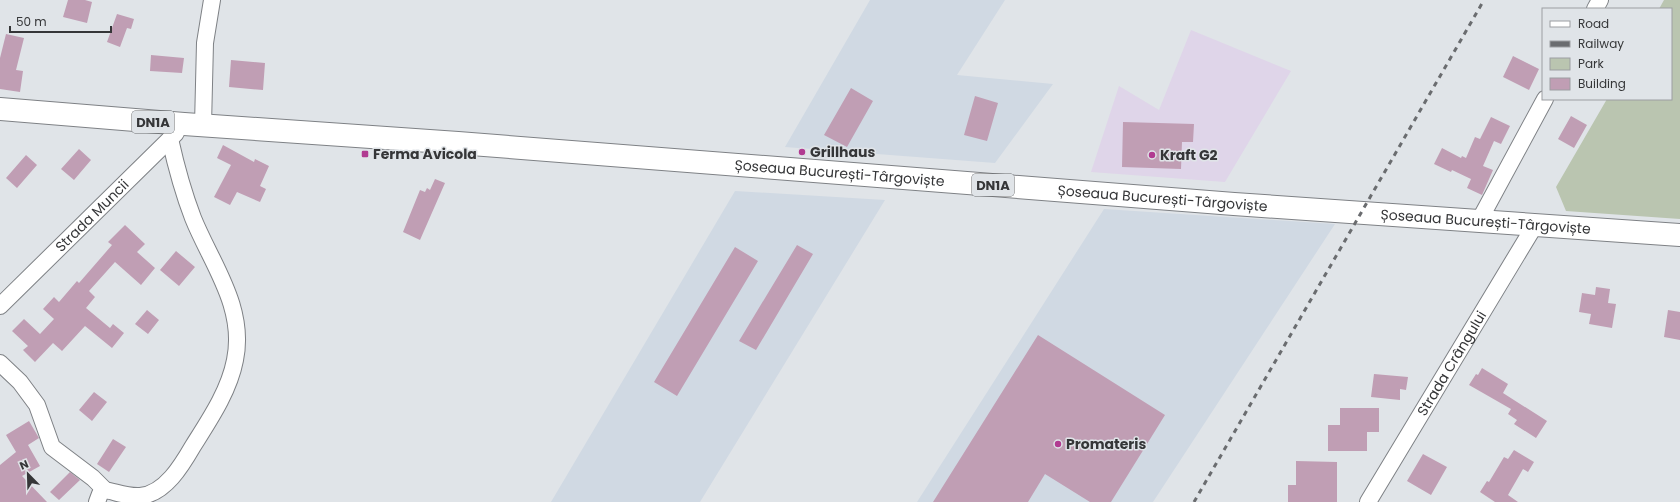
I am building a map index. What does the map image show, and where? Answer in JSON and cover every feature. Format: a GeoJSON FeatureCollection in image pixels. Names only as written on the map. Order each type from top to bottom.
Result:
{"type":"FeatureCollection","features":[{"type":"Feature","properties":{"kind":"main road","name":"Șoseaua București-Târgoviște"},"geometry":{"type":"LineString","coordinates":[[0,109],[186,130],[450,143],[1242,205],[1680,235]]}},
{"type":"Feature","properties":{"kind":"street"},"geometry":{"type":"LineString","coordinates":[[0,363],[20,382],[37,405],[52,447],[93,478],[101,496],[139,497],[149,495],[158,489],[168,481],[185,460],[215,411],[229,381],[235,359],[237,331],[233,306],[222,276],[207,249],[192,216],[175,162],[186,130],[205,43],[212,0]]}},
{"type":"Feature","properties":{"kind":"street"},"geometry":{"type":"LineString","coordinates":[[1479,221],[1544,100]]}},
{"type":"Feature","properties":{"kind":"street","name":"Strada Muncii"},"geometry":{"type":"LineString","coordinates":[[0,306],[186,130]]}},
{"type":"Feature","properties":{"kind":"street","name":"Strada Crângului"},"geometry":{"type":"LineString","coordinates":[[1368,502],[1535,225]]}},
{"type":"Feature","properties":{"kind":"shaded area"},"geometry":{"type":"Polygon","coordinates":[[[870,0],[1005,0],[957,75],[1053,84],[995,163],[785,147],[870,0]]]}},
{"type":"Feature","properties":{"kind":"shaded area"},"geometry":{"type":"Polygon","coordinates":[[[1191,30],[1291,71],[1225,182],[1091,172],[1119,86],[1159,110],[1191,30]]]}},
{"type":"Feature","properties":{"kind":"shaded area"},"geometry":{"type":"Polygon","coordinates":[[[735,191],[885,200],[700,502],[551,502],[735,191]]]}},
{"type":"Feature","properties":{"kind":"shaded area"},"geometry":{"type":"Polygon","coordinates":[[[1104,209],[1335,224],[1153,502],[917,502],[1104,209]]]}},
{"type":"Feature","properties":{"kind":"green space"},"geometry":{"type":"Polygon","coordinates":[[[1664,0],[1680,0],[1680,219],[1566,211],[1556,187],[1606,100],[1672,100],[1672,8],[1660,8],[1664,0]]]}},
{"type":"Feature","properties":{"kind":"building"},"geometry":{"type":"Polygon","coordinates":[[[68,0],[85,0],[92,2],[87,23],[63,17],[68,0]]]}},
{"type":"Feature","properties":{"kind":"building"},"geometry":{"type":"Polygon","coordinates":[[[117,14],[134,19],[131,29],[127,28],[120,47],[107,42],[117,14]]]}},
{"type":"Feature","properties":{"kind":"building"},"geometry":{"type":"Polygon","coordinates":[[[6,34],[24,38],[16,70],[23,71],[20,92],[0,89],[0,58],[6,34]]]}},
{"type":"Feature","properties":{"kind":"building"},"geometry":{"type":"Polygon","coordinates":[[[151,55],[184,58],[182,73],[150,71],[151,55]]]}},
{"type":"Feature","properties":{"kind":"building"},"geometry":{"type":"Polygon","coordinates":[[[1513,56],[1539,69],[1529,90],[1503,77],[1513,56]]]}},
{"type":"Feature","properties":{"kind":"building"},"geometry":{"type":"Polygon","coordinates":[[[231,60],[265,63],[263,90],[229,87],[231,60]]]}},
{"type":"Feature","properties":{"kind":"building"},"geometry":{"type":"Polygon","coordinates":[[[851,88],[873,101],[847,147],[824,135],[851,88]]]}},
{"type":"Feature","properties":{"kind":"building"},"geometry":{"type":"Polygon","coordinates":[[[975,96],[998,103],[987,141],[964,135],[975,96]]]}},
{"type":"Feature","properties":{"kind":"building"},"geometry":{"type":"Polygon","coordinates":[[[1571,116],[1587,125],[1574,148],[1558,139],[1571,116]]]}},
{"type":"Feature","properties":{"kind":"building"},"geometry":{"type":"Polygon","coordinates":[[[1491,117],[1510,126],[1501,144],[1494,141],[1483,166],[1493,170],[1482,195],[1467,188],[1471,179],[1452,170],[1451,172],[1434,164],[1442,148],[1461,158],[1462,156],[1466,158],[1475,137],[1480,139],[1491,117]]]}},
{"type":"Feature","properties":{"kind":"building","name":"Kraft G2"},"geometry":{"type":"Polygon","coordinates":[[[1123,122],[1194,124],[1193,142],[1182,142],[1181,169],[1122,167],[1123,122]]]}},
{"type":"Feature","properties":{"kind":"building"},"geometry":{"type":"Polygon","coordinates":[[[223,145],[254,162],[255,159],[269,166],[260,186],[266,189],[260,202],[237,192],[230,205],[214,197],[231,165],[217,158],[223,145]]]}},
{"type":"Feature","properties":{"kind":"building"},"geometry":{"type":"Polygon","coordinates":[[[79,149],[91,160],[74,180],[61,169],[79,149]]]}},
{"type":"Feature","properties":{"kind":"building"},"geometry":{"type":"Polygon","coordinates":[[[26,155],[37,165],[17,188],[6,178],[26,155]]]}},
{"type":"Feature","properties":{"kind":"building"},"geometry":{"type":"Polygon","coordinates":[[[435,179],[445,183],[420,240],[403,232],[420,190],[425,192],[427,188],[430,190],[435,179]]]}},
{"type":"Feature","properties":{"kind":"building"},"geometry":{"type":"Polygon","coordinates":[[[125,225],[145,244],[137,252],[155,268],[141,285],[115,262],[89,291],[95,297],[86,308],[110,328],[113,324],[124,333],[112,348],[85,326],[62,351],[53,343],[35,362],[23,350],[28,346],[12,331],[24,319],[40,334],[54,319],[43,309],[54,297],[59,302],[77,281],[79,283],[112,245],[108,242],[125,225]]]}},
{"type":"Feature","properties":{"kind":"building"},"geometry":{"type":"Polygon","coordinates":[[[797,245],[813,254],[756,350],[739,341],[797,245]]]}},
{"type":"Feature","properties":{"kind":"building"},"geometry":{"type":"Polygon","coordinates":[[[735,247],[758,261],[677,396],[654,382],[735,247]]]}},
{"type":"Feature","properties":{"kind":"building"},"geometry":{"type":"Polygon","coordinates":[[[176,251],[195,267],[179,286],[160,270],[176,251]]]}},
{"type":"Feature","properties":{"kind":"building"},"geometry":{"type":"Polygon","coordinates":[[[1596,287],[1610,289],[1608,303],[1616,304],[1612,328],[1589,324],[1591,314],[1579,312],[1582,293],[1595,295],[1596,287]]]}},
{"type":"Feature","properties":{"kind":"building"},"geometry":{"type":"Polygon","coordinates":[[[147,310],[159,320],[148,334],[135,324],[147,310]]]}},
{"type":"Feature","properties":{"kind":"building"},"geometry":{"type":"Polygon","coordinates":[[[1668,310],[1680,312],[1680,340],[1664,337],[1668,310]]]}},
{"type":"Feature","properties":{"kind":"building","name":"Promateris"},"geometry":{"type":"Polygon","coordinates":[[[1038,335],[1165,415],[1111,502],[1090,502],[1045,474],[1028,502],[933,502],[1038,335]]]}},
{"type":"Feature","properties":{"kind":"building"},"geometry":{"type":"Polygon","coordinates":[[[1482,368],[1508,384],[1503,393],[1547,421],[1536,438],[1514,424],[1517,420],[1508,414],[1511,409],[1469,385],[1482,368]]]}},
{"type":"Feature","properties":{"kind":"building"},"geometry":{"type":"Polygon","coordinates":[[[1374,374],[1408,377],[1406,390],[1400,389],[1400,400],[1371,397],[1374,374]]]}},
{"type":"Feature","properties":{"kind":"building"},"geometry":{"type":"Polygon","coordinates":[[[94,392],[107,402],[92,421],[79,410],[94,392]]]}},
{"type":"Feature","properties":{"kind":"building"},"geometry":{"type":"Polygon","coordinates":[[[1340,408],[1379,408],[1379,432],[1367,432],[1367,451],[1328,451],[1328,425],[1340,425],[1340,408]]]}},
{"type":"Feature","properties":{"kind":"building"},"geometry":{"type":"Polygon","coordinates":[[[29,421],[39,438],[28,445],[40,466],[22,476],[47,502],[0,502],[0,465],[16,452],[6,435],[29,421]]]}},
{"type":"Feature","properties":{"kind":"building"},"geometry":{"type":"Polygon","coordinates":[[[113,439],[126,447],[109,472],[97,464],[113,439]]]}},
{"type":"Feature","properties":{"kind":"building"},"geometry":{"type":"Polygon","coordinates":[[[1514,450],[1534,462],[1528,472],[1523,469],[1508,495],[1518,502],[1495,502],[1480,492],[1487,481],[1489,482],[1504,457],[1508,459],[1514,450]]]}},
{"type":"Feature","properties":{"kind":"building"},"geometry":{"type":"Polygon","coordinates":[[[1423,454],[1447,467],[1431,495],[1407,481],[1423,454]]]}},
{"type":"Feature","properties":{"kind":"building"},"geometry":{"type":"Polygon","coordinates":[[[1296,461],[1337,462],[1337,502],[1288,502],[1288,485],[1296,485],[1296,461]]]}},
{"type":"Feature","properties":{"kind":"building"},"geometry":{"type":"Polygon","coordinates":[[[70,472],[80,480],[59,500],[50,492],[70,472]]]}},
{"type":"Feature","properties":{"kind":"railway"},"geometry":{"type":"LineString","coordinates":[[1194,502],[1484,0]]}},
{"type":"Feature","properties":{"kind":"place","name":"Grillhaus"},"geometry":{"type":"Point","coordinates":[802,152]}},
{"type":"Feature","properties":{"kind":"place","name":"Ferma Avicola"},"geometry":{"type":"Point","coordinates":[365,154]}},
{"type":"Feature","properties":{"kind":"place","name":"Kraft G2"},"geometry":{"type":"Point","coordinates":[1152,155]}},
{"type":"Feature","properties":{"kind":"place","name":"Promateris"},"geometry":{"type":"Point","coordinates":[1058,444]}}]}
